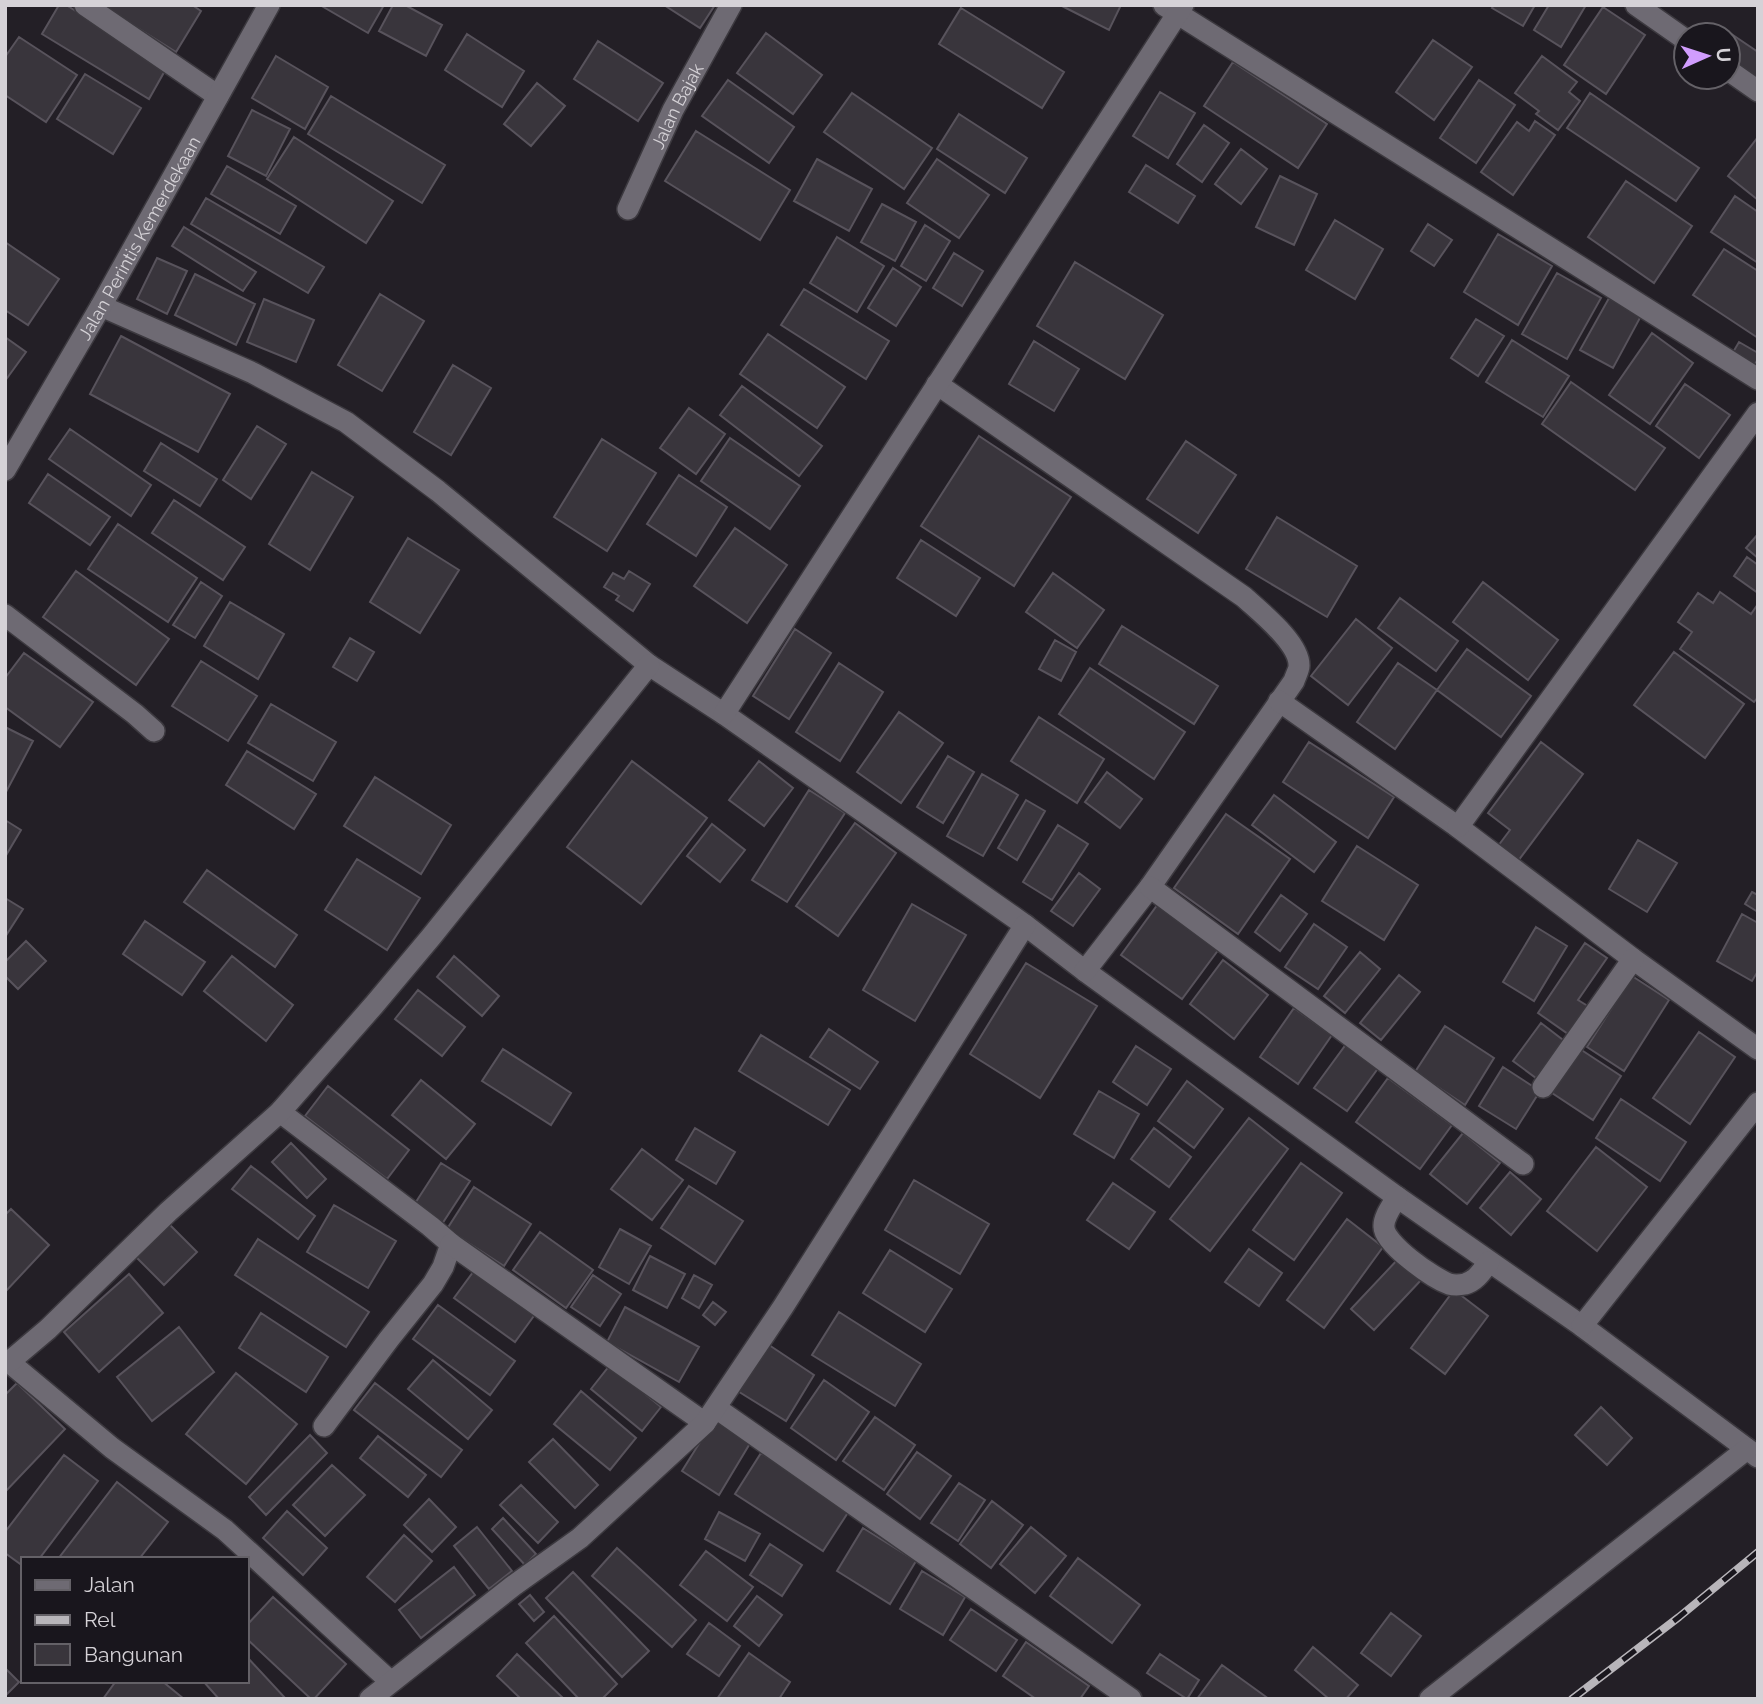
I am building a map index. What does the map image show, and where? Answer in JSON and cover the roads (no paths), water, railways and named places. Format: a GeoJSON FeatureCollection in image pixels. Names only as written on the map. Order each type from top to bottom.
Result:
{"type":"FeatureCollection","features":[{"type":"Feature","properties":{"kind":"street"},"geometry":{"type":"LineString","coordinates":[[85,5],[218,96]]}},
{"type":"Feature","properties":{"kind":"street","name":"Jalan Perintis Kemerdekaan"},"geometry":{"type":"LineString","coordinates":[[5,470],[101,306],[269,5]]}},
{"type":"Feature","properties":{"kind":"street","name":"Jalan Bajak"},"geometry":{"type":"LineString","coordinates":[[628,209],[673,110],[731,5]]}},
{"type":"Feature","properties":{"kind":"street"},"geometry":{"type":"LineString","coordinates":[[1636,5],[1672,30]]}},
{"type":"Feature","properties":{"kind":"street"},"geometry":{"type":"LineString","coordinates":[[723,714],[937,384],[1175,8],[1758,379]]}},
{"type":"Feature","properties":{"kind":"street"},"geometry":{"type":"LineString","coordinates":[[1742,79],[1758,90]]}},
{"type":"Feature","properties":{"kind":"street"},"geometry":{"type":"LineString","coordinates":[[101,306],[253,373],[346,422],[438,491],[649,665],[1025,925],[1084,971],[1397,1197],[1582,1326],[1752,1453],[1430,1699]]}},
{"type":"Feature","properties":{"kind":"street"},"geometry":{"type":"LineString","coordinates":[[937,384],[1244,597],[1281,631],[1293,648],[1300,666],[1294,681],[1150,887],[1084,971]]}},
{"type":"Feature","properties":{"kind":"street"},"geometry":{"type":"LineString","coordinates":[[1458,827],[1758,413]]}},
{"type":"Feature","properties":{"kind":"street"},"geometry":{"type":"LineString","coordinates":[[5,615],[154,731]]}},
{"type":"Feature","properties":{"kind":"street"},"geometry":{"type":"LineString","coordinates":[[391,1682],[225,1530],[112,1448],[7,1362],[48,1329],[168,1213],[280,1112],[423,947],[649,665]]}},
{"type":"Feature","properties":{"kind":"street"},"geometry":{"type":"LineString","coordinates":[[1279,701],[1458,827],[1758,1049]]}},
{"type":"Feature","properties":{"kind":"street"},"geometry":{"type":"LineString","coordinates":[[1150,887],[1523,1164]]}},
{"type":"Feature","properties":{"kind":"street"},"geometry":{"type":"LineString","coordinates":[[370,1699],[580,1538],[710,1416],[783,1307],[1025,925]]}},
{"type":"Feature","properties":{"kind":"street"},"geometry":{"type":"LineString","coordinates":[[1543,1087],[1633,958]]}},
{"type":"Feature","properties":{"kind":"street"},"geometry":{"type":"LineString","coordinates":[[1582,1326],[1758,1103]]}},
{"type":"Feature","properties":{"kind":"street"},"geometry":{"type":"LineString","coordinates":[[280,1112],[451,1244],[1131,1699]]}},
{"type":"Feature","properties":{"kind":"street"},"geometry":{"type":"LineString","coordinates":[[1397,1197],[1384,1223],[1384,1232],[1394,1245],[1433,1276],[1451,1285],[1464,1285],[1476,1279],[1489,1262]]}},
{"type":"Feature","properties":{"kind":"street"},"geometry":{"type":"LineString","coordinates":[[324,1426],[433,1284],[443,1267],[451,1244]]}},
{"type":"Feature","properties":{"kind":"railway"},"geometry":{"type":"LineString","coordinates":[[1572,1699],[1758,1552]]}}]}
